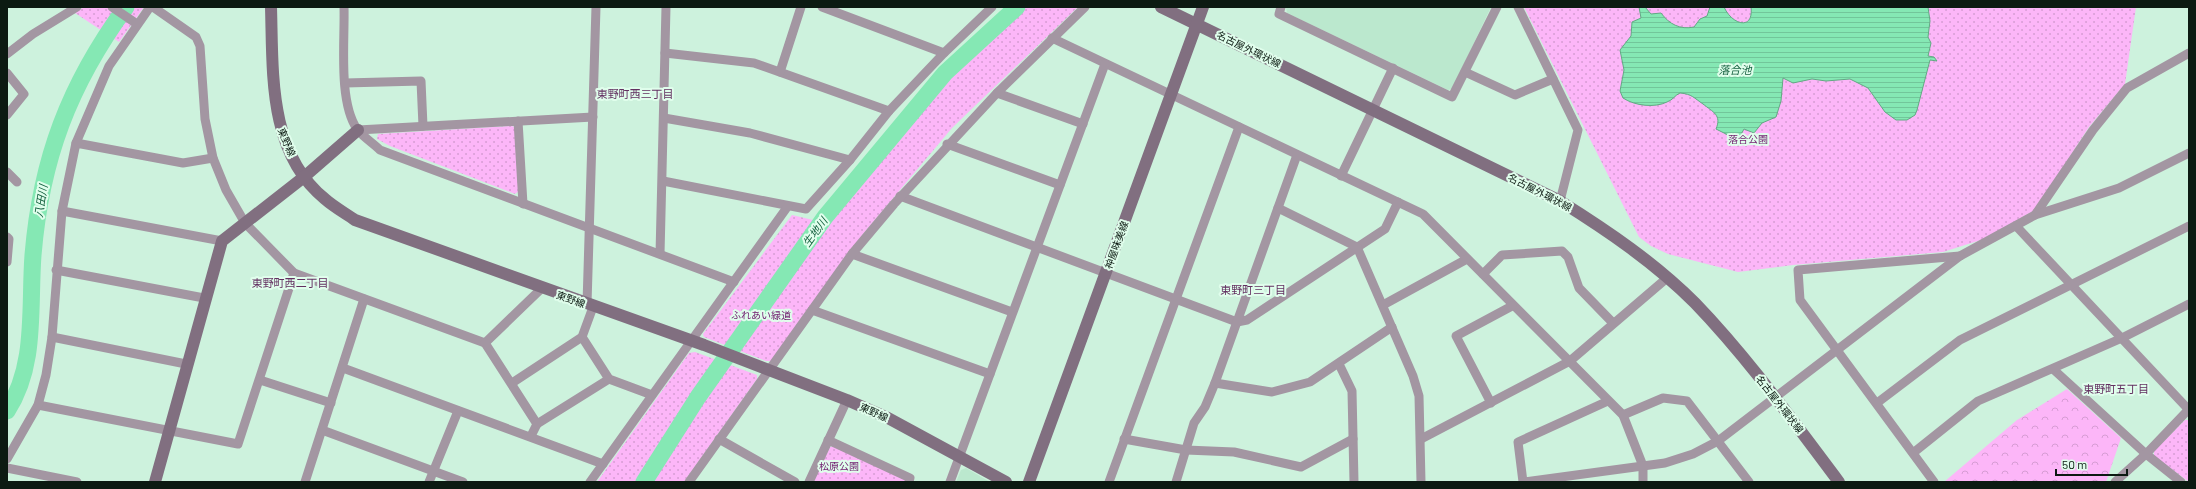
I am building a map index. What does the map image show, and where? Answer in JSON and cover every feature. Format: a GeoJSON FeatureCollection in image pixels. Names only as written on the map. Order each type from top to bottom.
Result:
{"type":"FeatureCollection","features":[{"type":"Feature","properties":{"kind":"street"},"geometry":{"type":"LineString","coordinates":[[7,54],[66,10],[77,7]]}},
{"type":"Feature","properties":{"kind":"street"},"geometry":{"type":"LineString","coordinates":[[112,7],[135,23]]}},
{"type":"Feature","properties":{"kind":"street"},"geometry":{"type":"LineString","coordinates":[[7,459],[38,405],[52,337],[56,270],[62,211],[76,143],[109,66],[135,23],[150,7]]}},
{"type":"Feature","properties":{"kind":"street"},"geometry":{"type":"LineString","coordinates":[[153,7],[196,37],[200,46],[205,119],[213,158],[226,190],[245,223],[294,273],[485,343],[537,424]]}},
{"type":"Feature","properties":{"kind":"street","name":"東野線"},"geometry":{"type":"LineString","coordinates":[[271,7],[274,94],[278,121],[289,150],[304,177],[324,199],[355,220],[704,345],[847,400],[888,418],[960,455],[1006,482]]}},
{"type":"Feature","properties":{"kind":"street"},"geometry":{"type":"LineString","coordinates":[[344,7],[345,83],[347,103],[358,130],[380,150],[734,282]]}},
{"type":"Feature","properties":{"kind":"street"},"geometry":{"type":"LineString","coordinates":[[512,383],[582,337],[590,305],[590,228],[596,7]]}},
{"type":"Feature","properties":{"kind":"street"},"geometry":{"type":"LineString","coordinates":[[660,254],[663,180],[666,7]]}},
{"type":"Feature","properties":{"kind":"street"},"geometry":{"type":"LineString","coordinates":[[780,72],[801,7]]}},
{"type":"Feature","properties":{"kind":"street"},"geometry":{"type":"LineString","coordinates":[[822,7],[944,53]]}},
{"type":"Feature","properties":{"kind":"street"},"geometry":{"type":"LineString","coordinates":[[689,482],[719,439],[764,368],[812,310],[852,254],[900,196],[947,144],[1052,38],[1085,7]]}},
{"type":"Feature","properties":{"kind":"street","name":"名古屋外環状線"},"geometry":{"type":"LineString","coordinates":[[1161,7],[1560,201],[1611,233],[1640,254],[1723,334],[1775,398],[1839,482]]}},
{"type":"Feature","properties":{"kind":"street","name":"神屋味美線"},"geometry":{"type":"LineString","coordinates":[[1029,482],[1203,7]]}},
{"type":"Feature","properties":{"kind":"street"},"geometry":{"type":"LineString","coordinates":[[1281,7],[1279,14],[1452,97],[1497,7]]}},
{"type":"Feature","properties":{"kind":"street"},"geometry":{"type":"LineString","coordinates":[[1518,7],[1578,130],[1560,201]]}},
{"type":"Feature","properties":{"kind":"street"},"geometry":{"type":"LineString","coordinates":[[663,180],[806,209],[850,160],[889,111],[987,8]]}},
{"type":"Feature","properties":{"kind":"street"},"geometry":{"type":"LineString","coordinates":[[1052,38],[1423,214],[1483,274],[1512,306],[1623,415],[1643,466],[1643,482]]}},
{"type":"Feature","properties":{"kind":"street"},"geometry":{"type":"LineString","coordinates":[[665,53],[754,63],[889,111]]}},
{"type":"Feature","properties":{"kind":"street"},"geometry":{"type":"LineString","coordinates":[[2035,215],[2093,130],[2127,88],[2189,54]]}},
{"type":"Feature","properties":{"kind":"street"},"geometry":{"type":"LineString","coordinates":[[950,482],[1012,312],[1106,64]]}},
{"type":"Feature","properties":{"kind":"street"},"geometry":{"type":"LineString","coordinates":[[1342,176],[1393,68]]}},
{"type":"Feature","properties":{"kind":"street"},"geometry":{"type":"LineString","coordinates":[[1465,72],[1515,95],[1553,79]]}},
{"type":"Feature","properties":{"kind":"street"},"geometry":{"type":"LineString","coordinates":[[7,73],[24,94],[7,115]]}},
{"type":"Feature","properties":{"kind":"street"},"geometry":{"type":"LineString","coordinates":[[345,83],[421,81],[424,126]]}},
{"type":"Feature","properties":{"kind":"street"},"geometry":{"type":"LineString","coordinates":[[997,93],[1083,124]]}},
{"type":"Feature","properties":{"kind":"street"},"geometry":{"type":"LineString","coordinates":[[155,482],[204,298],[222,241],[304,177],[358,130],[593,117]]}},
{"type":"Feature","properties":{"kind":"street"},"geometry":{"type":"LineString","coordinates":[[664,118],[750,133],[850,160]]}},
{"type":"Feature","properties":{"kind":"street"},"geometry":{"type":"LineString","coordinates":[[518,121],[523,204]]}},
{"type":"Feature","properties":{"kind":"street"},"geometry":{"type":"LineString","coordinates":[[1109,482],[1239,127]]}},
{"type":"Feature","properties":{"kind":"street"},"geometry":{"type":"LineString","coordinates":[[76,143],[183,163],[213,158]]}},
{"type":"Feature","properties":{"kind":"street"},"geometry":{"type":"LineString","coordinates":[[947,144],[1060,185]]}},
{"type":"Feature","properties":{"kind":"street"},"geometry":{"type":"LineString","coordinates":[[1608,401],[1518,442],[1523,482],[1665,463],[1693,454],[1718,441],[1960,256],[2017,227],[2035,215],[2119,188],[2189,153]]}},
{"type":"Feature","properties":{"kind":"street"},"geometry":{"type":"LineString","coordinates":[[1176,482],[1194,423],[1205,407],[1297,155]]}},
{"type":"Feature","properties":{"kind":"street"},"geometry":{"type":"LineString","coordinates":[[7,172],[17,182]]}},
{"type":"Feature","properties":{"kind":"street"},"geometry":{"type":"LineString","coordinates":[[900,196],[1237,322],[1247,320],[1385,229],[1398,202]]}},
{"type":"Feature","properties":{"kind":"street"},"geometry":{"type":"LineString","coordinates":[[590,482],[788,206]]}},
{"type":"Feature","properties":{"kind":"street"},"geometry":{"type":"LineString","coordinates":[[1278,208],[1357,247],[1383,305],[1419,396],[1421,482]]}},
{"type":"Feature","properties":{"kind":"street"},"geometry":{"type":"LineString","coordinates":[[62,211],[222,241]]}},
{"type":"Feature","properties":{"kind":"street"},"geometry":{"type":"LineString","coordinates":[[1877,403],[1960,340],[2189,226]]}},
{"type":"Feature","properties":{"kind":"street"},"geometry":{"type":"LineString","coordinates":[[2017,227],[2070,285],[2189,409],[2146,454],[2115,482]]}},
{"type":"Feature","properties":{"kind":"street"},"geometry":{"type":"LineString","coordinates":[[7,237],[9,239],[7,262]]}},
{"type":"Feature","properties":{"kind":"street"},"geometry":{"type":"LineString","coordinates":[[1483,274],[1502,255],[1562,251],[1568,257],[1579,288],[1613,323]]}},
{"type":"Feature","properties":{"kind":"street"},"geometry":{"type":"LineString","coordinates":[[852,254],[1012,312]]}},
{"type":"Feature","properties":{"kind":"street"},"geometry":{"type":"LineString","coordinates":[[1932,481],[1877,403],[1800,300],[1798,270],[1960,256]]}},
{"type":"Feature","properties":{"kind":"street"},"geometry":{"type":"LineString","coordinates":[[1383,305],[1467,259]]}},
{"type":"Feature","properties":{"kind":"street"},"geometry":{"type":"LineString","coordinates":[[56,270],[204,298]]}},
{"type":"Feature","properties":{"kind":"street"},"geometry":{"type":"LineString","coordinates":[[38,405],[238,444],[294,273]]}},
{"type":"Feature","properties":{"kind":"street"},"geometry":{"type":"LineString","coordinates":[[1421,439],[1570,362],[1666,278]]}},
{"type":"Feature","properties":{"kind":"street"},"geometry":{"type":"LineString","coordinates":[[485,343],[542,288]]}},
{"type":"Feature","properties":{"kind":"street"},"geometry":{"type":"LineString","coordinates":[[305,482],[364,299]]}},
{"type":"Feature","properties":{"kind":"street"},"geometry":{"type":"LineString","coordinates":[[1913,453],[1978,401],[2122,338],[2189,304]]}},
{"type":"Feature","properties":{"kind":"street"},"geometry":{"type":"LineString","coordinates":[[1490,402],[1456,336],[1512,306]]}},
{"type":"Feature","properties":{"kind":"street"},"geometry":{"type":"LineString","coordinates":[[812,310],[990,374]]}},
{"type":"Feature","properties":{"kind":"street"},"geometry":{"type":"LineString","coordinates":[[1214,383],[1272,392],[1310,382],[1339,364],[1392,327]]}},
{"type":"Feature","properties":{"kind":"street"},"geometry":{"type":"LineString","coordinates":[[52,337],[186,364]]}},
{"type":"Feature","properties":{"kind":"street"},"geometry":{"type":"LineString","coordinates":[[582,337],[609,379],[652,395]]}},
{"type":"Feature","properties":{"kind":"street"},"geometry":{"type":"LineString","coordinates":[[1339,364],[1352,391],[1354,482]]}},
{"type":"Feature","properties":{"kind":"street"},"geometry":{"type":"LineString","coordinates":[[343,368],[458,411],[531,436],[603,464]]}},
{"type":"Feature","properties":{"kind":"street"},"geometry":{"type":"LineString","coordinates":[[2053,369],[2146,454],[2182,482]]}},
{"type":"Feature","properties":{"kind":"street"},"geometry":{"type":"LineString","coordinates":[[531,436],[537,424],[609,379]]}},
{"type":"Feature","properties":{"kind":"street"},"geometry":{"type":"LineString","coordinates":[[260,380],[330,403]]}},
{"type":"Feature","properties":{"kind":"street"},"geometry":{"type":"LineString","coordinates":[[1623,415],[1663,398],[1687,401],[1749,482]]}},
{"type":"Feature","properties":{"kind":"street"},"geometry":{"type":"LineString","coordinates":[[809,482],[847,400]]}},
{"type":"Feature","properties":{"kind":"street"},"geometry":{"type":"LineString","coordinates":[[429,482],[458,411]]}},
{"type":"Feature","properties":{"kind":"street"},"geometry":{"type":"LineString","coordinates":[[322,430],[463,482]]}},
{"type":"Feature","properties":{"kind":"street"},"geometry":{"type":"LineString","coordinates":[[719,439],[795,482]]}},
{"type":"Feature","properties":{"kind":"street"},"geometry":{"type":"LineString","coordinates":[[1124,439],[1186,450],[1234,452],[1302,467],[1353,439]]}},
{"type":"Feature","properties":{"kind":"street"},"geometry":{"type":"LineString","coordinates":[[828,440],[910,478],[909,482]]}},
{"type":"Feature","properties":{"kind":"street"},"geometry":{"type":"LineString","coordinates":[[7,468],[77,482]]}},
{"type":"Feature","properties":{"kind":"shaded area"},"geometry":{"type":"Polygon","coordinates":[[[1286,7],[1491,7],[1452,89],[1448,90],[1287,13],[1286,7]]]}},
{"type":"Feature","properties":{"kind":"shaded area"},"geometry":{"type":"Polygon","coordinates":[[[966,468],[990,482],[956,482],[961,470],[966,468]]]}},
{"type":"Feature","properties":{"kind":"green space"},"geometry":{"type":"Polygon","coordinates":[[[84,7],[144,7],[119,42],[75,13],[84,7]]]}},
{"type":"Feature","properties":{"kind":"green space","name":"ふれあい緑道"},"geometry":{"type":"Polygon","coordinates":[[[1026,7],[1078,7],[952,128],[863,234],[771,361],[766,361],[704,337],[703,334],[792,215],[830,224],[928,101],[976,53],[1026,7]]]}},
{"type":"Feature","properties":{"kind":"green space","name":"落合公園"},"geometry":{"type":"Polygon","coordinates":[[[1524,7],[2136,7],[2125,84],[2089,127],[2035,210],[1984,239],[1943,252],[1793,265],[1738,272],[1668,254],[1651,246],[1639,237],[1524,7]]]}},
{"type":"Feature","properties":{"kind":"green space"},"geometry":{"type":"Polygon","coordinates":[[[512,126],[516,128],[519,191],[515,194],[390,146],[377,139],[378,134],[512,126]]]}},
{"type":"Feature","properties":{"kind":"green space"},"geometry":{"type":"Polygon","coordinates":[[[695,352],[757,375],[757,379],[684,482],[597,482],[689,353],[695,352]]]}},
{"type":"Feature","properties":{"kind":"green space"},"geometry":{"type":"Polygon","coordinates":[[[2067,389],[2121,438],[2106,482],[1944,482],[2017,420],[2067,389]]]}},
{"type":"Feature","properties":{"kind":"green space"},"geometry":{"type":"Polygon","coordinates":[[[2185,420],[2189,420],[2189,482],[2154,456],[2154,451],[2185,420]]]}},
{"type":"Feature","properties":{"kind":"green space","name":"松原公園"},"geometry":{"type":"Polygon","coordinates":[[[834,446],[904,478],[906,482],[813,482],[830,447],[834,446]]]}},
{"type":"Feature","properties":{"kind":"water","name":"落合池"},"geometry":{"type":"Polygon","coordinates":[[[1639,7],[1645,7],[1651,14],[1661,13],[1671,23],[1680,27],[1689,28],[1694,27],[1700,19],[1707,16],[1710,7],[1724,7],[1732,18],[1742,23],[1749,20],[1751,15],[1751,7],[1928,7],[1930,21],[1928,37],[1931,43],[1928,56],[1934,57],[1937,61],[1930,60],[1917,110],[1915,115],[1907,120],[1896,120],[1885,112],[1868,88],[1850,79],[1826,81],[1812,79],[1793,83],[1783,78],[1781,101],[1776,117],[1762,123],[1754,133],[1744,129],[1738,140],[1716,129],[1718,120],[1716,114],[1690,95],[1680,93],[1669,101],[1657,105],[1633,103],[1623,98],[1620,91],[1624,70],[1620,50],[1631,36],[1632,22],[1641,18],[1639,7]]]}},
{"type":"Feature","properties":{"kind":"waterway","name":"八田川"},"geometry":{"type":"LineString","coordinates":[[7,411],[17,393],[23,375],[27,355],[30,336],[33,255],[37,220],[51,155],[61,124],[74,94],[106,36],[126,7]]}},
{"type":"Feature","properties":{"kind":"waterway","name":"生地川"},"geometry":{"type":"LineString","coordinates":[[644,482],[698,397],[825,217],[945,73],[1017,7]]}},
{"type":"Feature","properties":{"kind":"district","name":"東野町西三丁目"},"geometry":{"type":"Point","coordinates":[635,94]}},
{"type":"Feature","properties":{"kind":"district","name":"東野町西二丁目"},"geometry":{"type":"Point","coordinates":[290,283]}},
{"type":"Feature","properties":{"kind":"district","name":"東野町三丁目"},"geometry":{"type":"Point","coordinates":[1253,290]}},
{"type":"Feature","properties":{"kind":"district","name":"東野町五丁目"},"geometry":{"type":"Point","coordinates":[2116,389]}}]}
